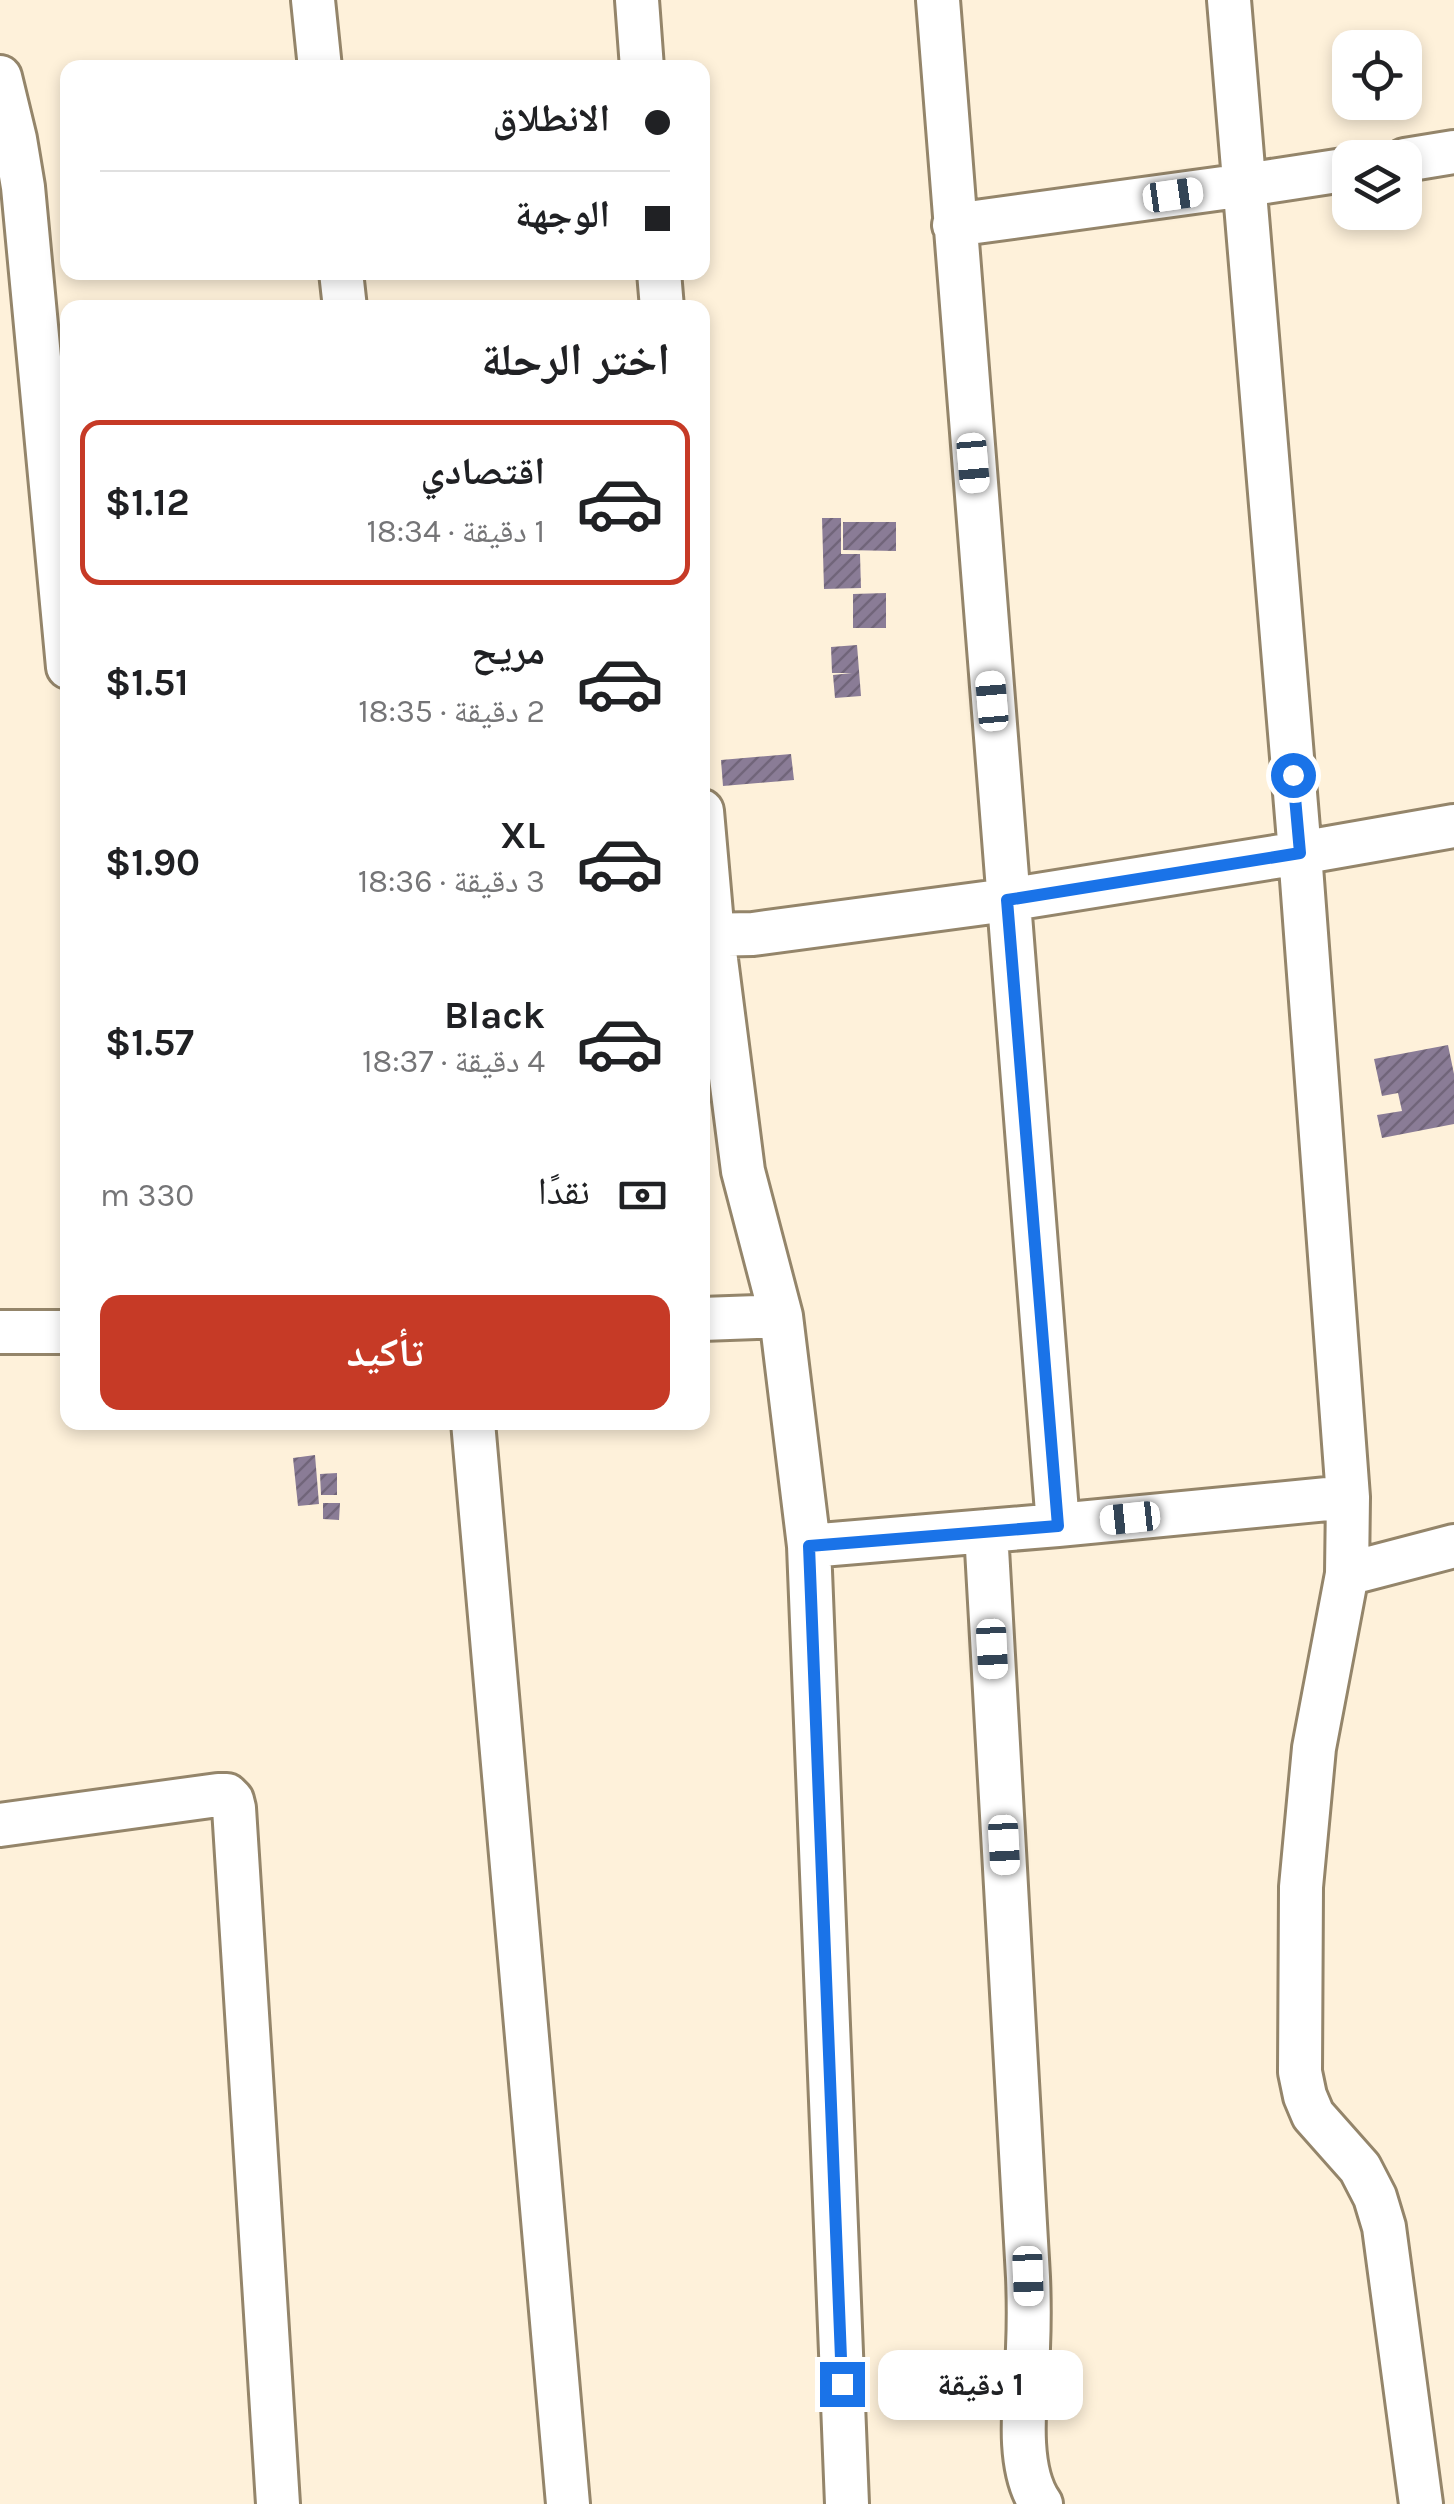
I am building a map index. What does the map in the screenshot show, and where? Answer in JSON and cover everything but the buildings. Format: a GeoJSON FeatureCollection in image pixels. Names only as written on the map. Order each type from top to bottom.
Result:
{"type":"FeatureCollection","features":[{"type":"Feature","properties":{"kind":"street"},"geometry":{"type":"LineString","coordinates":[[313,0],[319,60]]}},
{"type":"Feature","properties":{"kind":"street"},"geometry":{"type":"LineString","coordinates":[[637,0],[641,60]]}},
{"type":"Feature","properties":{"kind":"street"},"geometry":{"type":"LineString","coordinates":[[938,0],[1058,1526]]}},
{"type":"Feature","properties":{"kind":"street"},"geometry":{"type":"LineString","coordinates":[[1229,0],[1300,853],[1348,1497],[1347,1574],[1314,1748],[1302,1870],[1300,2072],[1314,2115],[1360,2168],[1384,2227],[1421,2504]]}},
{"type":"Feature","properties":{"kind":"street"},"geometry":{"type":"LineString","coordinates":[[0,77],[22,188],[60,584]]}},
{"type":"Feature","properties":{"kind":"street"},"geometry":{"type":"LineString","coordinates":[[1422,157],[1454,152]]}},
{"type":"Feature","properties":{"kind":"street"},"geometry":{"type":"LineString","coordinates":[[954,224],[1332,172]]}},
{"type":"Feature","properties":{"kind":"street"},"geometry":{"type":"LineString","coordinates":[[710,936],[753,934],[1007,900],[1454,826]]}},
{"type":"Feature","properties":{"kind":"street"},"geometry":{"type":"LineString","coordinates":[[710,949],[743,1171],[780,1316],[809,1546],[846,2504]]}},
{"type":"Feature","properties":{"kind":"street"},"geometry":{"type":"LineString","coordinates":[[710,1319],[780,1316]]}},
{"type":"Feature","properties":{"kind":"street"},"geometry":{"type":"LineString","coordinates":[[0,1332],[60,1332]]}},
{"type":"Feature","properties":{"kind":"street"},"geometry":{"type":"LineString","coordinates":[[474,1430],[568,2504]]}},
{"type":"Feature","properties":{"kind":"street"},"geometry":{"type":"LineString","coordinates":[[809,1546],[1348,1497]]}},
{"type":"Feature","properties":{"kind":"street"},"geometry":{"type":"LineString","coordinates":[[986,1531],[1030,2319],[1026,2467],[1041,2504]]}},
{"type":"Feature","properties":{"kind":"street"},"geometry":{"type":"LineString","coordinates":[[1347,1574],[1454,1546]]}},
{"type":"Feature","properties":{"kind":"street"},"geometry":{"type":"LineString","coordinates":[[0,1825],[218,1794],[232,1800],[278,2504]]}},
{"type":"Feature","properties":{"kind":"route"},"geometry":{"type":"LineString","coordinates":[[842,2384],[809,1546],[1058,1526],[1007,900],[1300,853],[1293,775]]}}]}
